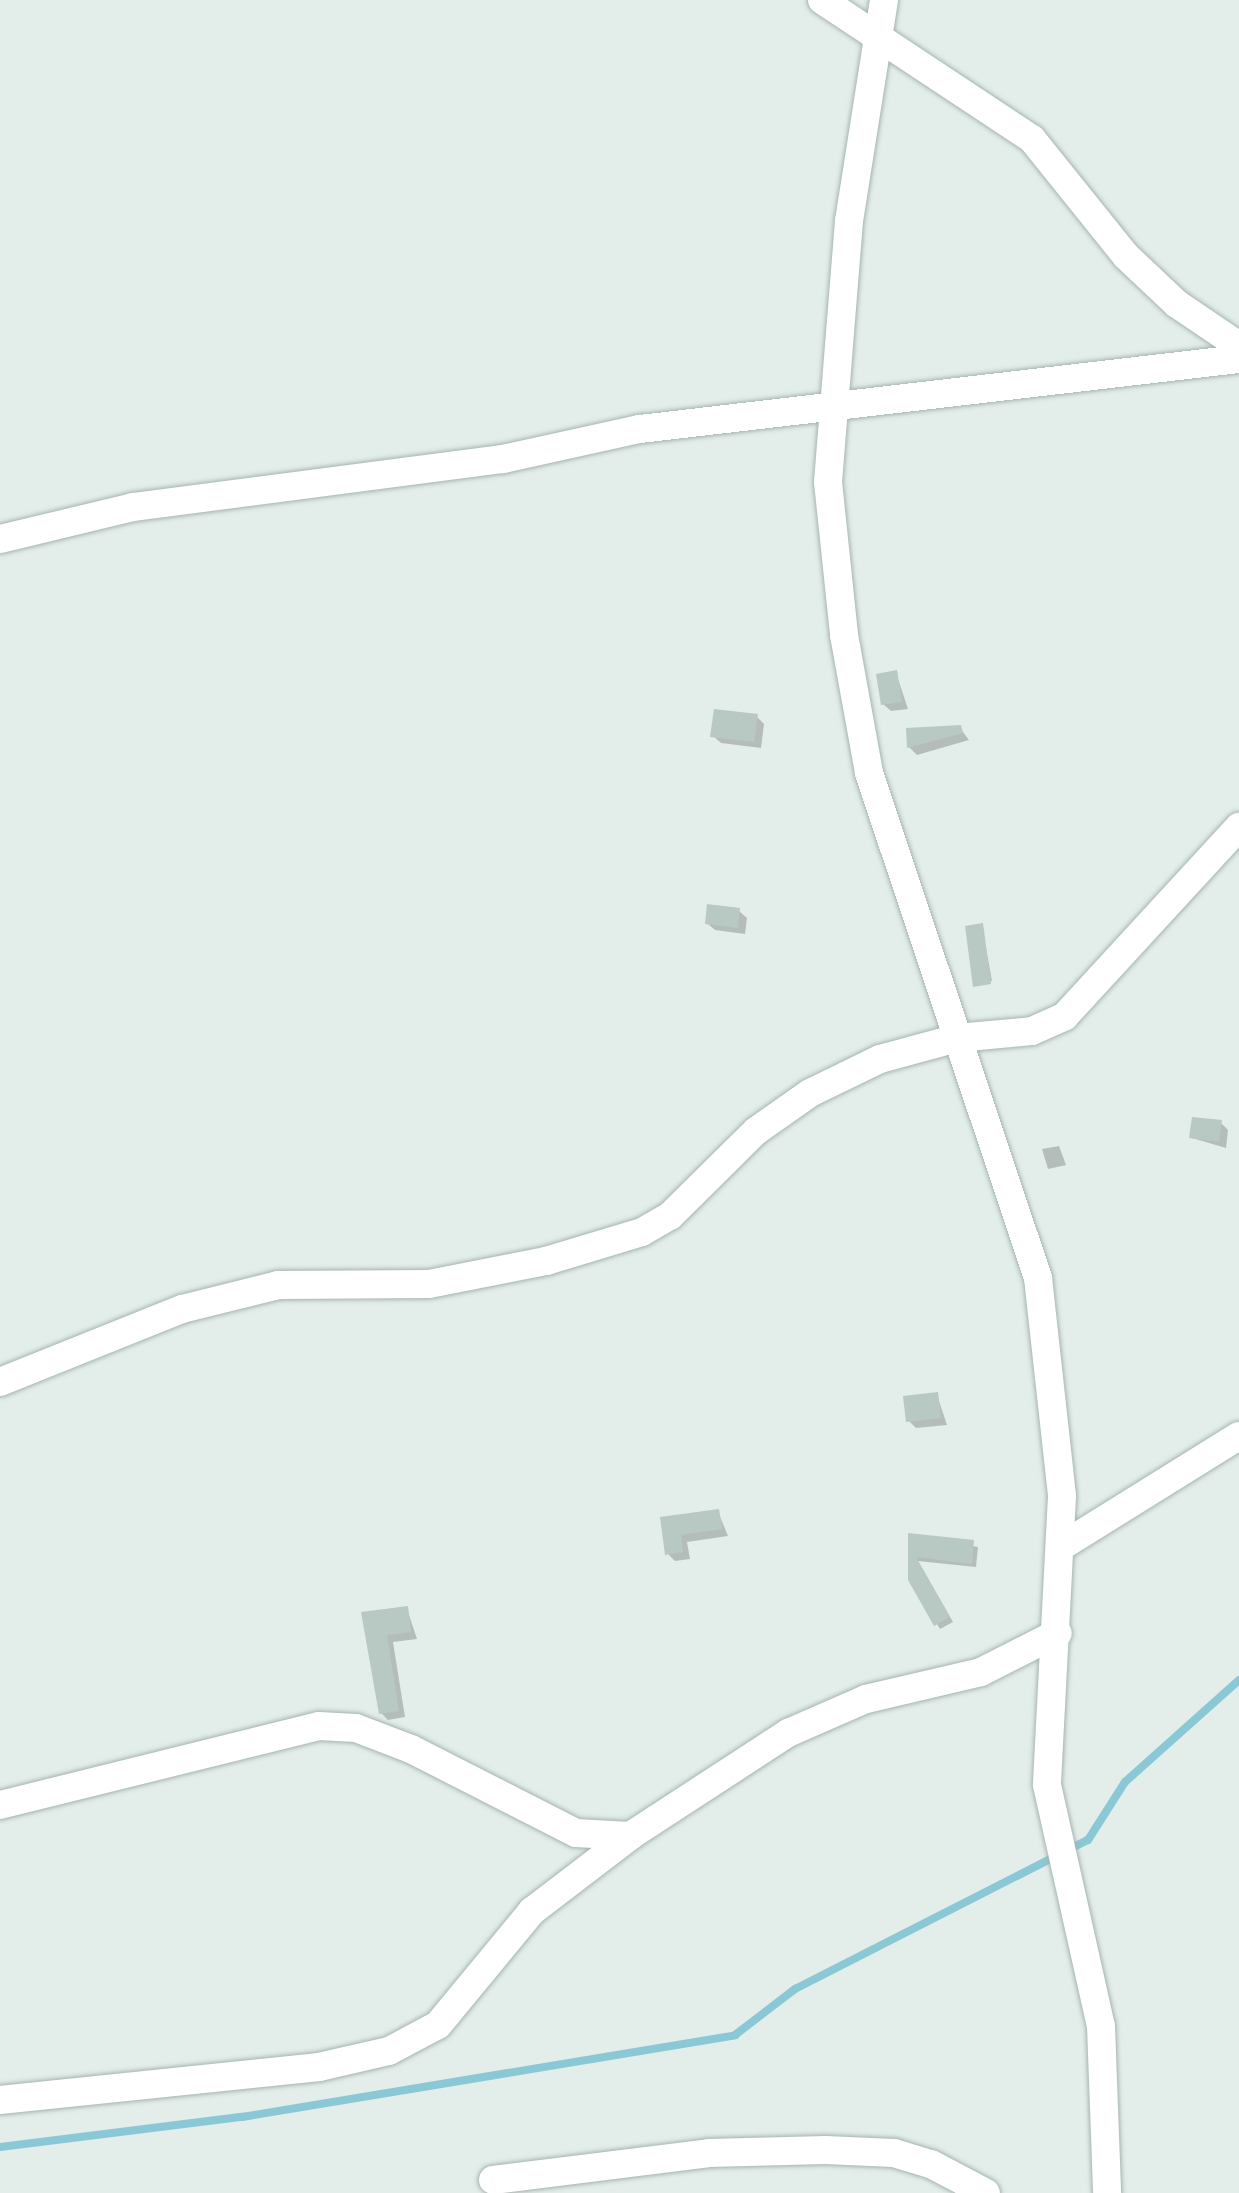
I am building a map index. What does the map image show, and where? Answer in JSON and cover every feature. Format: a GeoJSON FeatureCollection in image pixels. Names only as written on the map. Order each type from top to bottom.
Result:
{"type":"FeatureCollection","features":[{"type":"Feature","properties":{"kind":"street"},"geometry":{"type":"LineString","coordinates":[[822,0],[879,33],[1032,139],[1126,256],[1177,304],[1239,346]]}},
{"type":"Feature","properties":{"kind":"street"},"geometry":{"type":"LineString","coordinates":[[884,0],[849,220],[830,410],[828,482],[840,597],[868,773],[1038,1278],[1062,1546],[1058,1633],[1047,1726],[1048,1804],[1101,2026],[1107,2193]]}},
{"type":"Feature","properties":{"kind":"street"},"geometry":{"type":"LineString","coordinates":[[0,539],[212,494],[503,459],[640,428],[830,410],[1239,359]]}},
{"type":"Feature","properties":{"kind":"street"},"geometry":{"type":"LineString","coordinates":[[0,1382],[182,1309],[278,1285],[429,1284],[546,1261],[642,1232],[670,1216],[785,1108],[880,1059],[957,1038],[1032,1031],[1065,1016],[1239,827]]}},
{"type":"Feature","properties":{"kind":"street"},"geometry":{"type":"LineString","coordinates":[[1062,1546],[1239,1436]]}},
{"type":"Feature","properties":{"kind":"street"},"geometry":{"type":"LineString","coordinates":[[0,2100],[318,2067],[389,2051],[438,2025],[504,1936],[630,1836],[827,1714],[980,1672],[1058,1633]]}},
{"type":"Feature","properties":{"kind":"street"},"geometry":{"type":"LineString","coordinates":[[0,1805],[319,1726],[356,1728],[411,1749],[576,1833],[630,1836]]}},
{"type":"Feature","properties":{"kind":"street"},"geometry":{"type":"LineString","coordinates":[[493,2180],[709,2153],[825,2150],[894,2154],[931,2164],[986,2193]]}},
{"type":"Feature","properties":{"kind":"building"},"geometry":{"type":"Polygon","coordinates":[[[897,670],[902,702],[881,705],[876,674],[897,670]]]}},
{"type":"Feature","properties":{"kind":"building"},"geometry":{"type":"Polygon","coordinates":[[[714,709],[758,714],[754,742],[710,737],[714,709]]]}},
{"type":"Feature","properties":{"kind":"building"},"geometry":{"type":"Polygon","coordinates":[[[961,725],[963,733],[907,748],[906,728],[961,725]]]}},
{"type":"Feature","properties":{"kind":"building"},"geometry":{"type":"Polygon","coordinates":[[[707,904],[740,908],[738,928],[705,924],[707,904]]]}},
{"type":"Feature","properties":{"kind":"building"},"geometry":{"type":"Polygon","coordinates":[[[983,923],[991,984],[973,987],[965,926],[983,923]]]}},
{"type":"Feature","properties":{"kind":"building"},"geometry":{"type":"Polygon","coordinates":[[[1192,1117],[1222,1120],[1219,1142],[1189,1138],[1192,1117]]]}},
{"type":"Feature","properties":{"kind":"building"},"geometry":{"type":"Polygon","coordinates":[[[938,1392],[941,1418],[906,1422],[903,1396],[938,1392]]]}},
{"type":"Feature","properties":{"kind":"building"},"geometry":{"type":"Polygon","coordinates":[[[719,1509],[722,1529],[681,1535],[683,1552],[665,1555],[660,1517],[719,1509]]]}},
{"type":"Feature","properties":{"kind":"building"},"geometry":{"type":"Polygon","coordinates":[[[908,1533],[974,1540],[972,1564],[916,1557],[950,1617],[934,1626],[908,1580],[908,1533]]]}},
{"type":"Feature","properties":{"kind":"building"},"geometry":{"type":"Polygon","coordinates":[[[408,1606],[411,1632],[387,1635],[399,1711],[379,1714],[361,1612],[408,1606]]]}},
{"type":"Feature","properties":{"kind":"waterway"},"geometry":{"type":"LineString","coordinates":[[0,2147],[242,2117],[735,2035],[795,1989],[1088,1840],[1125,1782],[1239,1680]]}}]}
